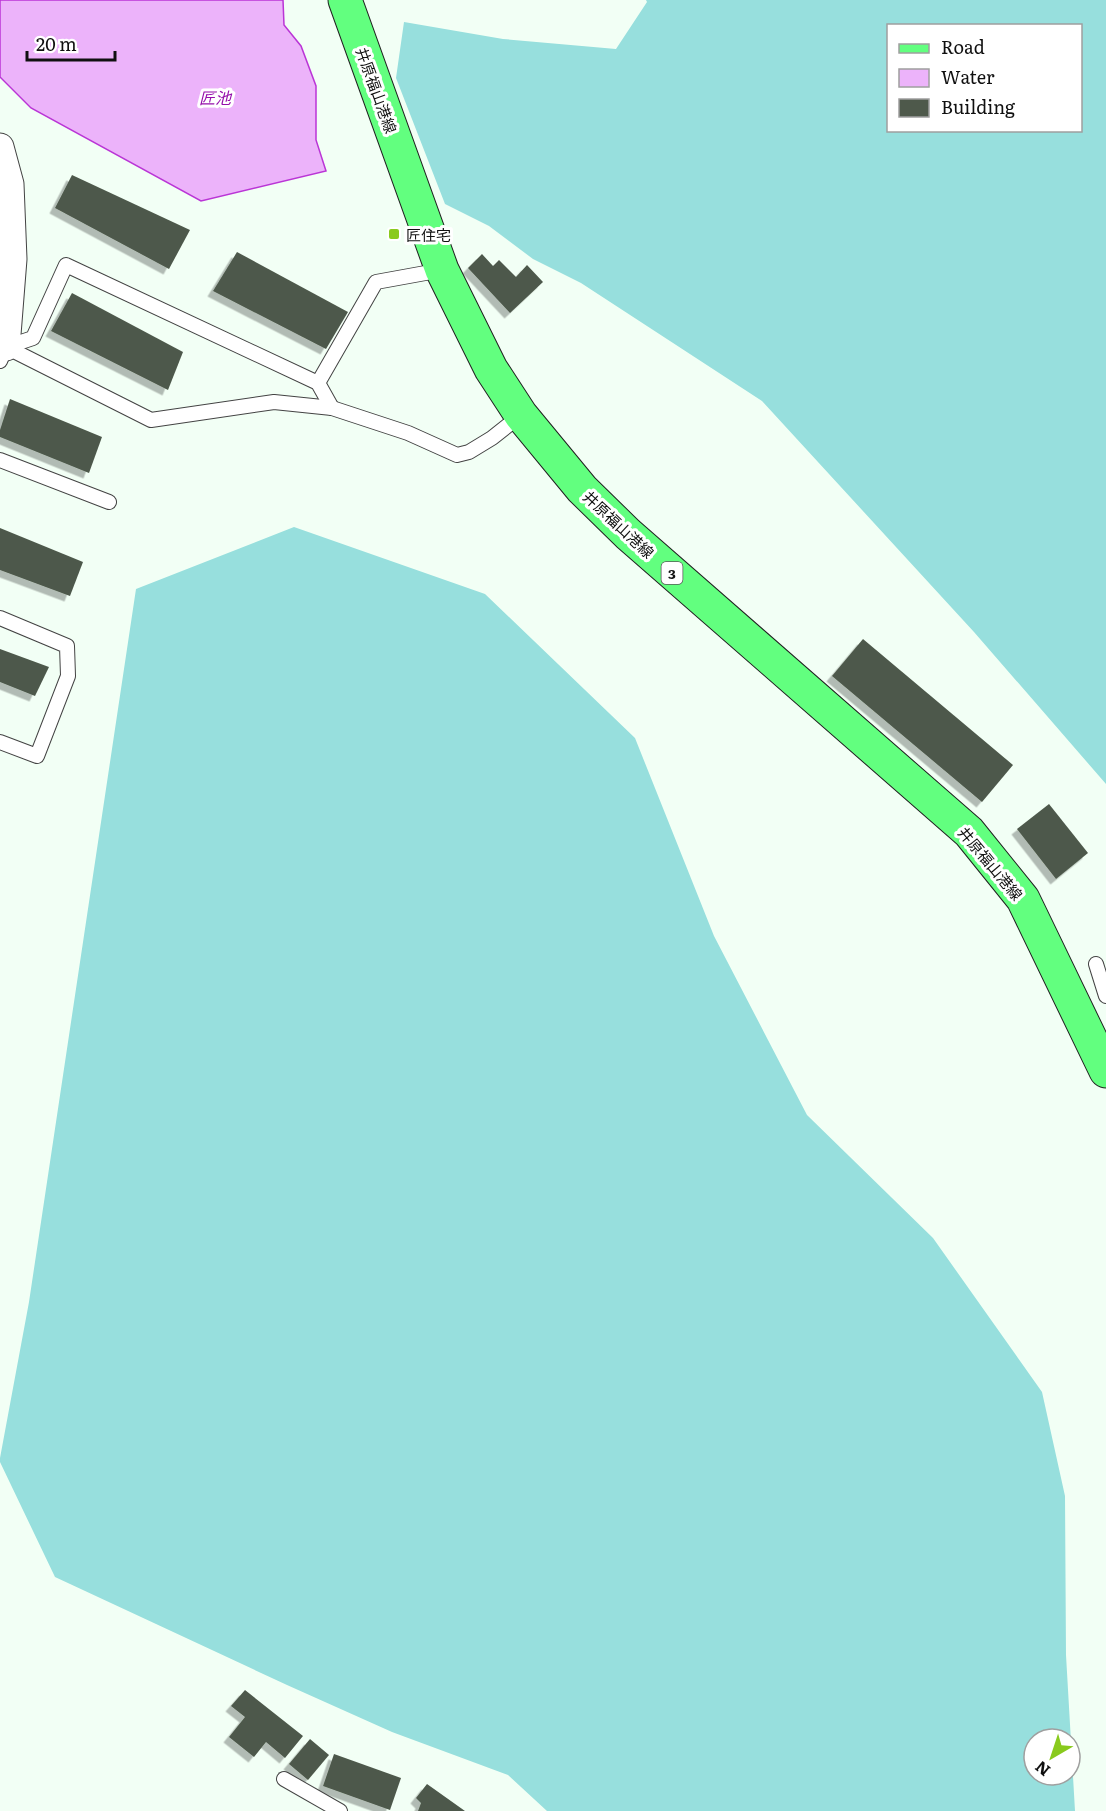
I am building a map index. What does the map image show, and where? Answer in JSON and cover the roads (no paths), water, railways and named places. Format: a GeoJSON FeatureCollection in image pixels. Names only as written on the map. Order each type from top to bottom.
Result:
{"type":"FeatureCollection","features":[{"type":"Feature","properties":{"kind":"main road","name":"井原福山港線"},"geometry":{"type":"LineString","coordinates":[[345,0],[442,270],[491,369],[520,415],[582,489],[628,534],[969,832],[1023,899],[1105,1065]]}},
{"type":"Feature","properties":{"kind":"street"},"geometry":{"type":"LineString","coordinates":[[0,147],[10,184],[13,259],[3,354]]}},
{"type":"Feature","properties":{"kind":"lane"},"geometry":{"type":"LineString","coordinates":[[3,354],[33,338],[66,266],[318,383],[332,408]]}},
{"type":"Feature","properties":{"kind":"lane"},"geometry":{"type":"LineString","coordinates":[[318,383],[376,282],[442,270]]}},
{"type":"Feature","properties":{"kind":"lane"},"geometry":{"type":"LineString","coordinates":[[3,354],[151,420],[274,402],[332,408],[408,433],[457,455],[469,452],[520,415]]}},
{"type":"Feature","properties":{"kind":"lane"},"geometry":{"type":"LineString","coordinates":[[0,460],[109,502]]}},
{"type":"Feature","properties":{"kind":"lane"},"geometry":{"type":"LineString","coordinates":[[0,618],[67,646],[68,676],[37,756],[0,742]]}},
{"type":"Feature","properties":{"kind":"lane"},"geometry":{"type":"LineString","coordinates":[[1096,964],[1106,996]]}},
{"type":"Feature","properties":{"kind":"lane"},"geometry":{"type":"LineString","coordinates":[[284,1779],[340,1811]]}},
{"type":"Feature","properties":{"kind":"water","name":"匠池"},"geometry":{"type":"Polygon","coordinates":[[[0,0],[283,0],[284,25],[301,46],[316,86],[316,140],[326,171],[201,201],[31,108],[0,77],[0,0]]]}},
{"type":"Feature","properties":{"kind":"place","name":"匠住宅"},"geometry":{"type":"Point","coordinates":[394,234]}}]}
